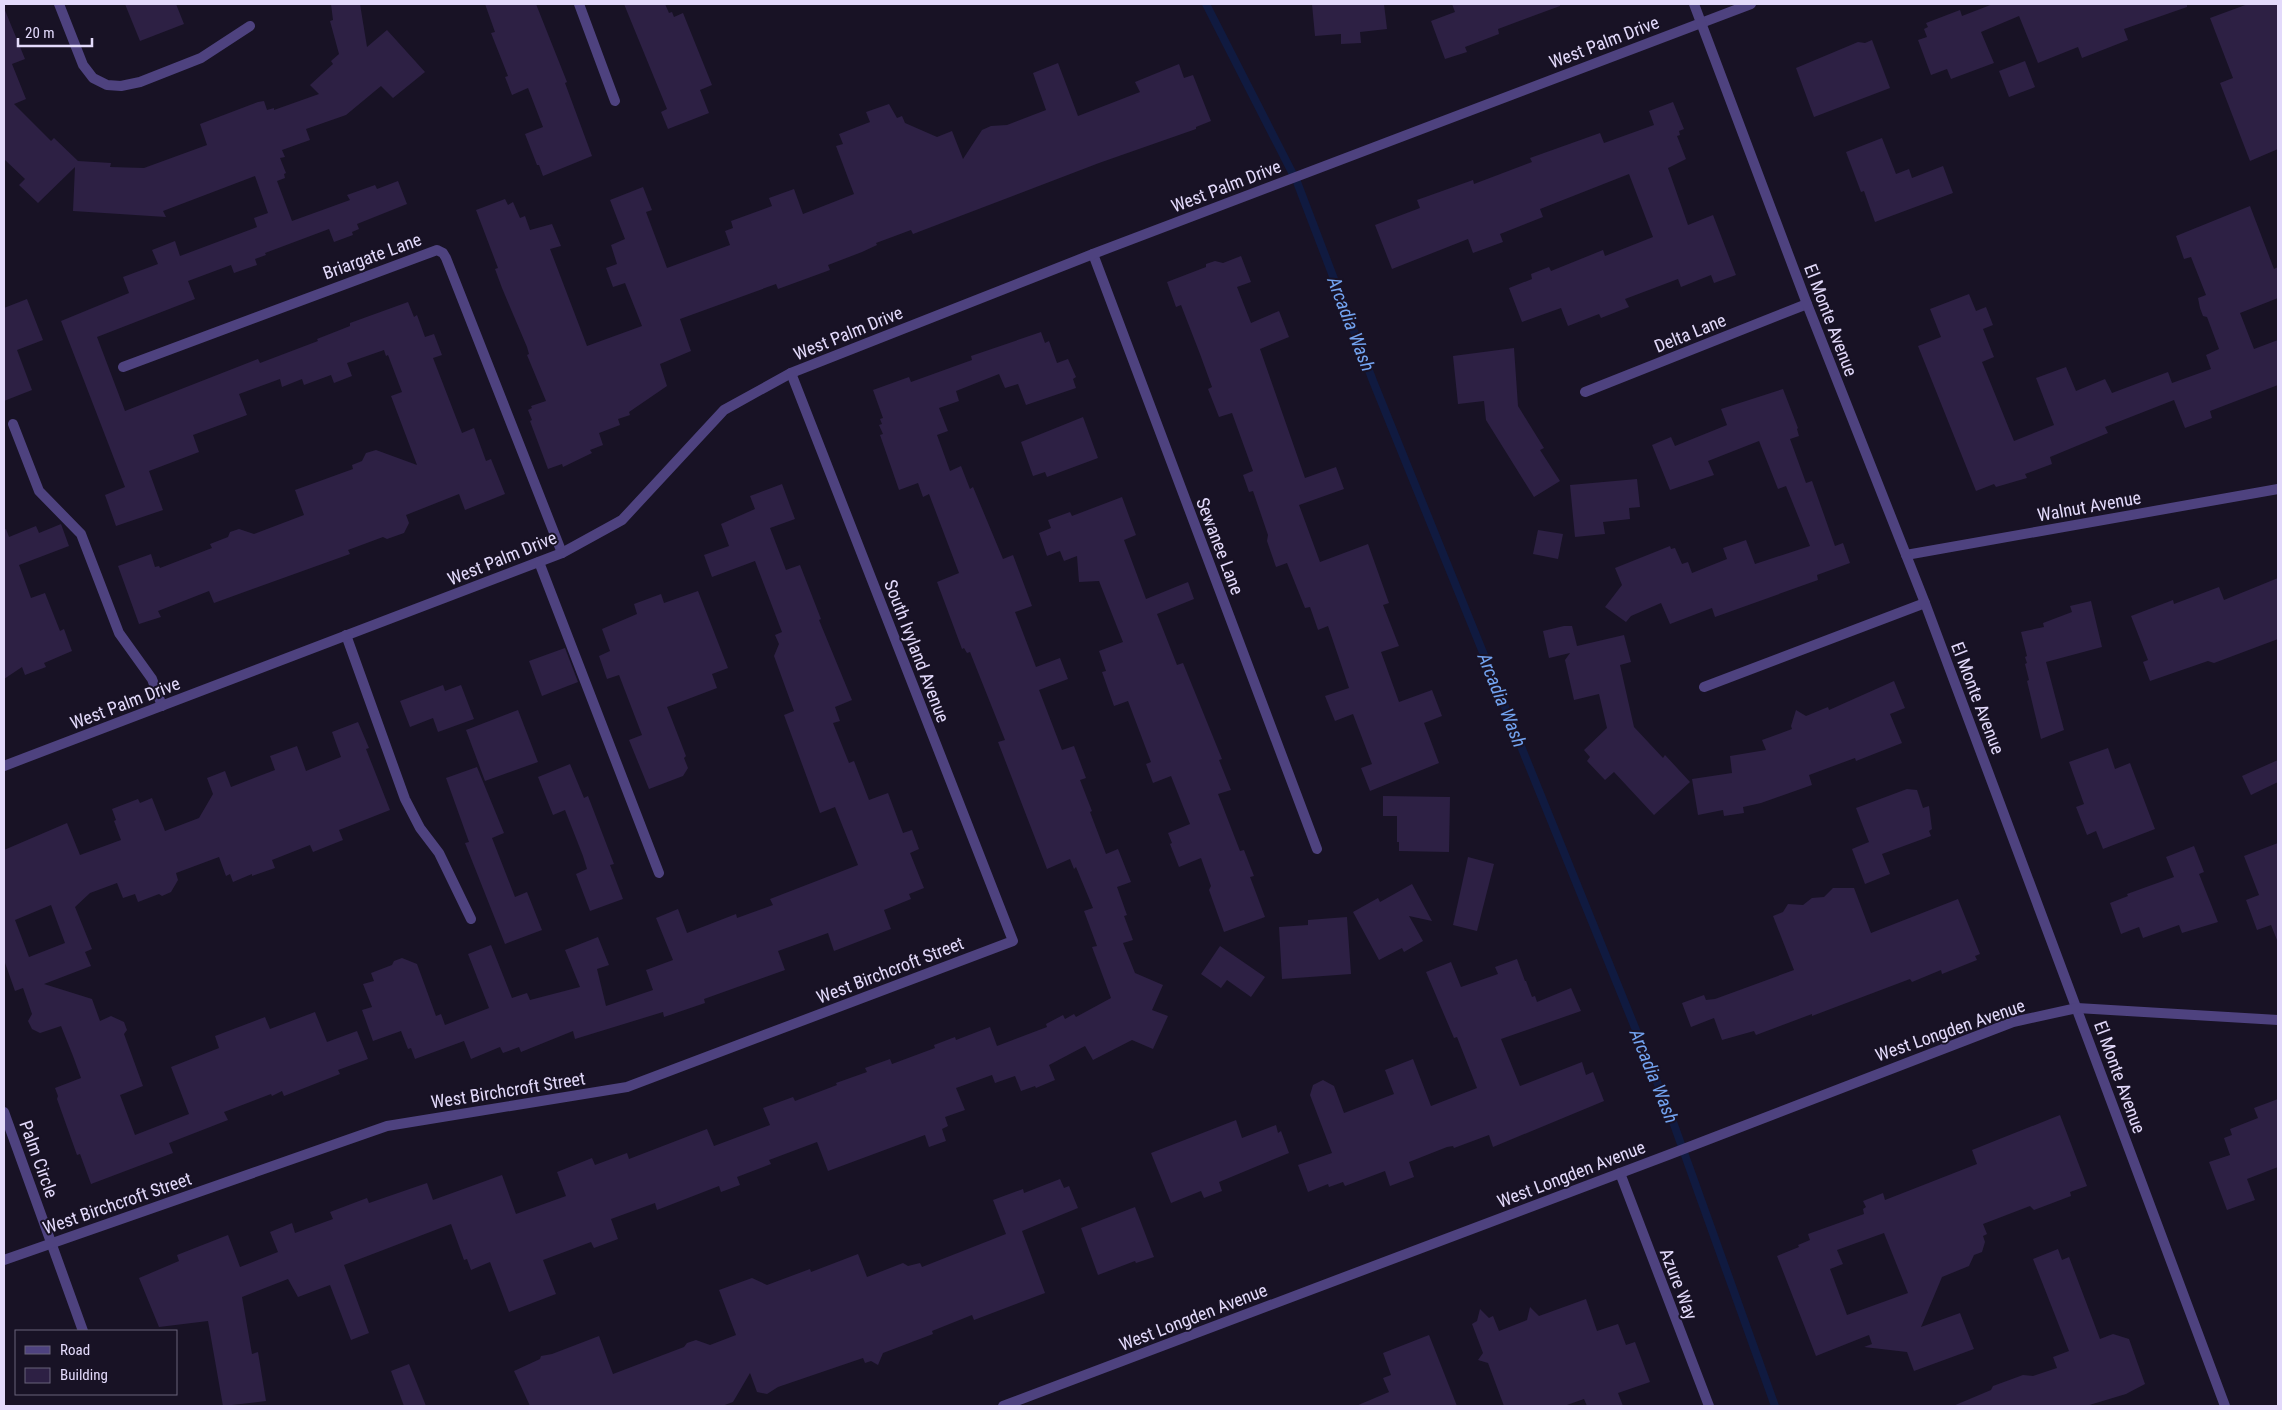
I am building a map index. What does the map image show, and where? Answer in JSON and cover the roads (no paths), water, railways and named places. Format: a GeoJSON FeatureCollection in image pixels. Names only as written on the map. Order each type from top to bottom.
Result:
{"type":"FeatureCollection","features":[{"type":"Feature","properties":{"kind":"street"},"geometry":{"type":"LineString","coordinates":[[60,4],[83,65],[93,78],[107,85],[121,86],[140,82],[202,58],[250,26]]}},
{"type":"Feature","properties":{"kind":"street"},"geometry":{"type":"LineString","coordinates":[[579,4],[615,101]]}},
{"type":"Feature","properties":{"kind":"street","name":"El Monte Avenue"},"geometry":{"type":"LineString","coordinates":[[1694,4],[1807,304],[1925,603],[2225,1406]]}},
{"type":"Feature","properties":{"kind":"street","name":"West Palm Drive"},"geometry":{"type":"LineString","coordinates":[[4,766],[562,553],[622,520],[724,410],[791,373],[1093,254],[1751,4]]}},
{"type":"Feature","properties":{"kind":"street","name":"Briargate Lane"},"geometry":{"type":"LineString","coordinates":[[123,367],[437,250],[443,253],[446,258],[562,553]]}},
{"type":"Feature","properties":{"kind":"street","name":"Sewanee Lane"},"geometry":{"type":"LineString","coordinates":[[1093,254],[1317,849]]}},
{"type":"Feature","properties":{"kind":"street","name":"Delta Lane"},"geometry":{"type":"LineString","coordinates":[[1585,392],[1807,304]]}},
{"type":"Feature","properties":{"kind":"street","name":"South Ivyland Avenue"},"geometry":{"type":"LineString","coordinates":[[791,373],[1013,941]]}},
{"type":"Feature","properties":{"kind":"street"},"geometry":{"type":"LineString","coordinates":[[13,424],[39,491],[81,534],[119,634],[152,679],[162,706]]}},
{"type":"Feature","properties":{"kind":"street","name":"Walnut Avenue"},"geometry":{"type":"LineString","coordinates":[[1906,555],[2278,489]]}},
{"type":"Feature","properties":{"kind":"street"},"geometry":{"type":"LineString","coordinates":[[538,562],[659,873]]}},
{"type":"Feature","properties":{"kind":"street"},"geometry":{"type":"LineString","coordinates":[[1704,687],[1925,603]]}},
{"type":"Feature","properties":{"kind":"street"},"geometry":{"type":"LineString","coordinates":[[346,635],[405,799],[420,828],[439,853],[471,919]]}},
{"type":"Feature","properties":{"kind":"street","name":"West Birchcroft Street"},"geometry":{"type":"LineString","coordinates":[[4,1260],[386,1126],[627,1087],[1013,941]]}},
{"type":"Feature","properties":{"kind":"street","name":"West Longden Avenue"},"geometry":{"type":"LineString","coordinates":[[1003,1406],[1668,1155],[2013,1022],[2077,1008],[2278,1020]]}},
{"type":"Feature","properties":{"kind":"street","name":"Palm Circle"},"geometry":{"type":"LineString","coordinates":[[4,1112],[83,1330]]}},
{"type":"Feature","properties":{"kind":"street","name":"Azure Way"},"geometry":{"type":"LineString","coordinates":[[1620,1173],[1709,1406]]}},
{"type":"Feature","properties":{"kind":"waterway","name":"Arcadia Wash"},"geometry":{"type":"LineString","coordinates":[[1206,4],[1297,182],[1373,381],[1672,1119],[1775,1406]]}}]}
